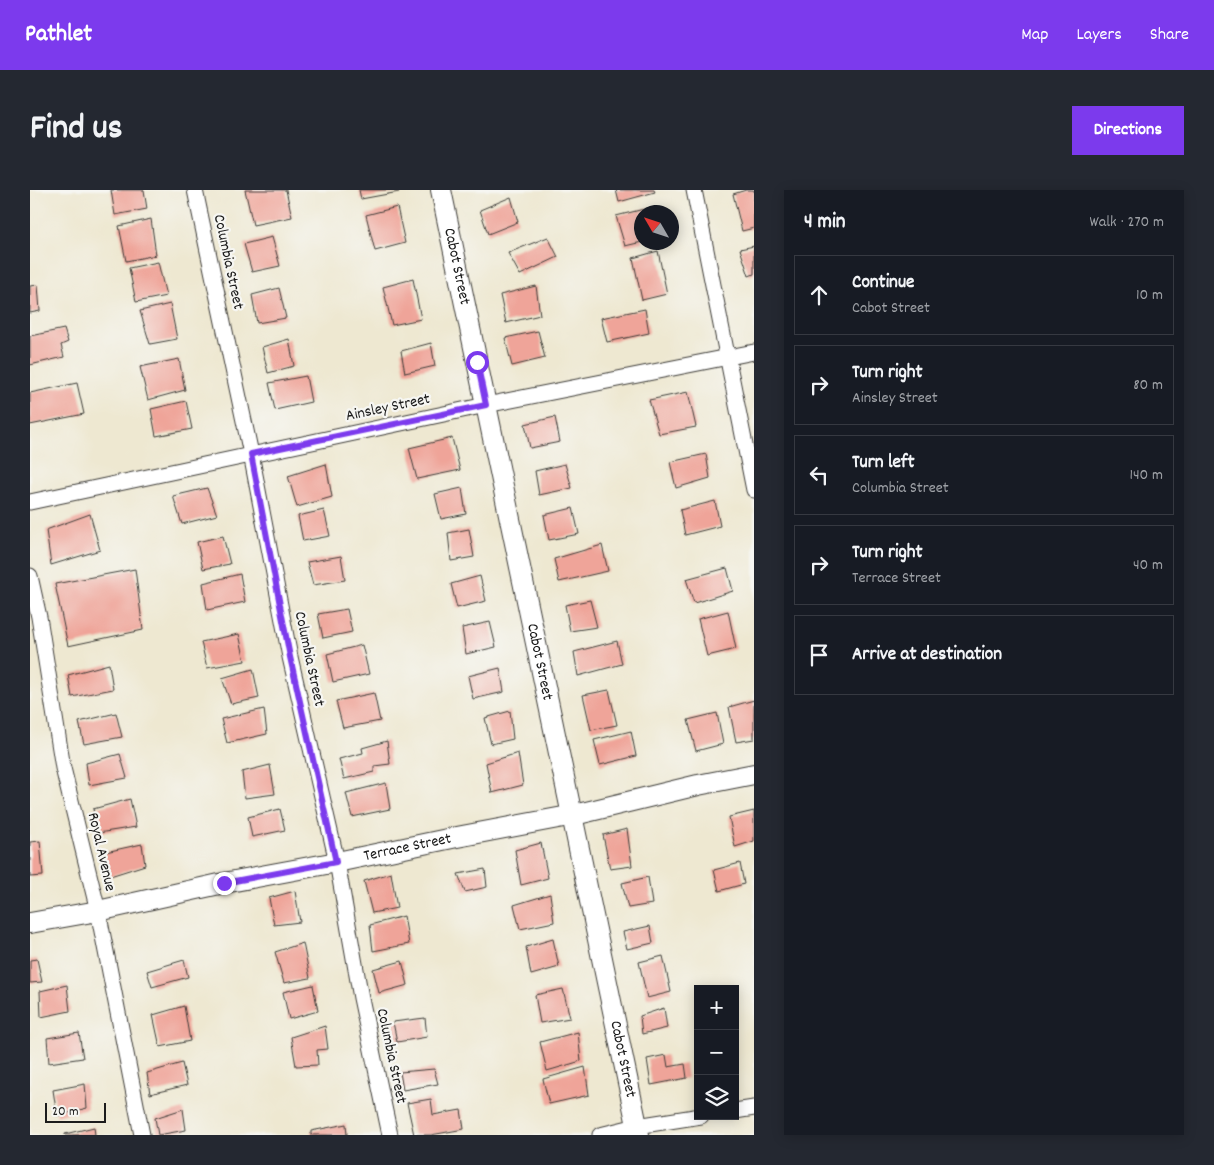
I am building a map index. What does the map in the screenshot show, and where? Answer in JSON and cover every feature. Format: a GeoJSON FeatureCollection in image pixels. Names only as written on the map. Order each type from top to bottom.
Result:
{"type":"FeatureCollection","features":[{"type":"Feature","properties":{"kind":"street","name":"Columbia Street"},"geometry":{"type":"LineString","coordinates":[[195,190],[251,454],[290,657],[336,862],[361,998],[390,1135]]}},
{"type":"Feature","properties":{"kind":"street","name":"Cabot Street"},"geometry":{"type":"LineString","coordinates":[[442,190],[574,815],[638,1131]]}},
{"type":"Feature","properties":{"kind":"street"},"geometry":{"type":"LineString","coordinates":[[694,190],[754,490]]}},
{"type":"Feature","properties":{"kind":"street","name":"Ainsley Street"},"geometry":{"type":"LineString","coordinates":[[30,502],[486,405],[754,352]]}},
{"type":"Feature","properties":{"kind":"street","name":"Royal Avenue"},"geometry":{"type":"LineString","coordinates":[[30,576],[39,617],[63,768],[98,911],[142,1135]]}},
{"type":"Feature","properties":{"kind":"street","name":"Terrace Street"},"geometry":{"type":"LineString","coordinates":[[30,923],[574,815],[698,785],[754,774]]}},
{"type":"Feature","properties":{"kind":"street"},"geometry":{"type":"LineString","coordinates":[[739,1110],[754,1108]]}},
{"type":"Feature","properties":{"kind":"street"},"geometry":{"type":"LineString","coordinates":[[600,1135],[638,1131],[694,1118]]}},
{"type":"Feature","properties":{"kind":"building"},"geometry":{"type":"Polygon","coordinates":[[[111,190],[144,190],[147,209],[115,215],[111,190]]]}},
{"type":"Feature","properties":{"kind":"building"},"geometry":{"type":"Polygon","coordinates":[[[245,190],[286,190],[292,217],[253,225],[245,190]]]}},
{"type":"Feature","properties":{"kind":"building"},"geometry":{"type":"Polygon","coordinates":[[[359,190],[398,190],[399,192],[361,199],[359,190]]]}},
{"type":"Feature","properties":{"kind":"building"},"geometry":{"type":"Polygon","coordinates":[[[616,190],[654,190],[655,192],[619,202],[616,190]]]}},
{"type":"Feature","properties":{"kind":"building"},"geometry":{"type":"Polygon","coordinates":[[[754,190],[754,228],[742,231],[733,194],[754,190]]]}},
{"type":"Feature","properties":{"kind":"building"},"geometry":{"type":"Polygon","coordinates":[[[511,197],[518,222],[488,234],[480,210],[511,197]]]}},
{"type":"Feature","properties":{"kind":"building"},"geometry":{"type":"Polygon","coordinates":[[[397,207],[405,243],[375,251],[366,215],[397,207]]]}},
{"type":"Feature","properties":{"kind":"building"},"geometry":{"type":"Polygon","coordinates":[[[634,212],[634,244],[625,246],[616,216],[634,212]]]}},
{"type":"Feature","properties":{"kind":"building"},"geometry":{"type":"Polygon","coordinates":[[[151,219],[156,255],[126,261],[119,226],[151,219]]]}},
{"type":"Feature","properties":{"kind":"building"},"geometry":{"type":"Polygon","coordinates":[[[272,237],[280,266],[252,272],[244,244],[272,237]]]}},
{"type":"Feature","properties":{"kind":"building"},"geometry":{"type":"Polygon","coordinates":[[[548,237],[558,257],[520,275],[508,253],[548,237]]]}},
{"type":"Feature","properties":{"kind":"building"},"geometry":{"type":"Polygon","coordinates":[[[754,246],[754,274],[749,276],[740,249],[754,246]]]}},
{"type":"Feature","properties":{"kind":"building"},"geometry":{"type":"Polygon","coordinates":[[[658,251],[667,294],[642,300],[633,258],[658,251]]]}},
{"type":"Feature","properties":{"kind":"building"},"geometry":{"type":"Polygon","coordinates":[[[158,262],[166,296],[136,302],[129,268],[158,262]]]}},
{"type":"Feature","properties":{"kind":"building"},"geometry":{"type":"Polygon","coordinates":[[[413,279],[421,319],[392,325],[383,287],[413,279]]]}},
{"type":"Feature","properties":{"kind":"building"},"geometry":{"type":"Polygon","coordinates":[[[38,285],[40,311],[30,313],[30,286],[38,285]]]}},
{"type":"Feature","properties":{"kind":"building"},"geometry":{"type":"Polygon","coordinates":[[[536,286],[540,315],[506,323],[500,295],[536,286]]]}},
{"type":"Feature","properties":{"kind":"building"},"geometry":{"type":"Polygon","coordinates":[[[279,288],[286,318],[257,323],[252,295],[279,288]]]}},
{"type":"Feature","properties":{"kind":"building"},"geometry":{"type":"Polygon","coordinates":[[[170,304],[177,339],[150,344],[140,311],[170,304]]]}},
{"type":"Feature","properties":{"kind":"building"},"geometry":{"type":"Polygon","coordinates":[[[645,309],[649,333],[607,342],[601,318],[645,309]]]}},
{"type":"Feature","properties":{"kind":"building"},"geometry":{"type":"Polygon","coordinates":[[[64,329],[68,342],[61,345],[64,357],[30,365],[30,336],[64,329]]]}},
{"type":"Feature","properties":{"kind":"building"},"geometry":{"type":"Polygon","coordinates":[[[538,331],[545,358],[512,366],[505,338],[538,331]]]}},
{"type":"Feature","properties":{"kind":"building"},"geometry":{"type":"Polygon","coordinates":[[[289,339],[294,366],[268,373],[262,347],[289,339]]]}},
{"type":"Feature","properties":{"kind":"building"},"geometry":{"type":"Polygon","coordinates":[[[431,343],[435,366],[405,373],[401,351],[431,343]]]}},
{"type":"Feature","properties":{"kind":"building"},"geometry":{"type":"Polygon","coordinates":[[[179,359],[185,390],[148,400],[140,367],[179,359]]]}},
{"type":"Feature","properties":{"kind":"building"},"geometry":{"type":"Polygon","coordinates":[[[306,376],[311,402],[275,410],[269,383],[306,376]]]}},
{"type":"Feature","properties":{"kind":"building"},"geometry":{"type":"Polygon","coordinates":[[[77,383],[84,414],[30,425],[30,393],[77,383]]]}},
{"type":"Feature","properties":{"kind":"building"},"geometry":{"type":"Polygon","coordinates":[[[688,392],[696,427],[659,434],[649,400],[688,392]]]}},
{"type":"Feature","properties":{"kind":"building"},"geometry":{"type":"Polygon","coordinates":[[[186,401],[192,429],[156,436],[151,409],[186,401]]]}},
{"type":"Feature","properties":{"kind":"building"},"geometry":{"type":"Polygon","coordinates":[[[555,417],[560,442],[530,448],[525,424],[555,417]]]}},
{"type":"Feature","properties":{"kind":"building"},"geometry":{"type":"Polygon","coordinates":[[[452,438],[460,470],[417,479],[409,448],[452,438]]]}},
{"type":"Feature","properties":{"kind":"building"},"geometry":{"type":"Polygon","coordinates":[[[706,454],[710,478],[676,488],[670,462],[706,454]]]}},
{"type":"Feature","properties":{"kind":"building"},"geometry":{"type":"Polygon","coordinates":[[[326,464],[332,497],[297,507],[288,476],[326,464]]]}},
{"type":"Feature","properties":{"kind":"building"},"geometry":{"type":"Polygon","coordinates":[[[565,464],[572,488],[539,495],[535,471],[565,464]]]}},
{"type":"Feature","properties":{"kind":"building"},"geometry":{"type":"Polygon","coordinates":[[[207,488],[217,515],[182,524],[173,496],[207,488]]]}},
{"type":"Feature","properties":{"kind":"building"},"geometry":{"type":"Polygon","coordinates":[[[462,488],[466,514],[441,519],[435,494],[462,488]]]}},
{"type":"Feature","properties":{"kind":"building"},"geometry":{"type":"Polygon","coordinates":[[[715,501],[720,526],[685,535],[680,510],[715,501]]]}},
{"type":"Feature","properties":{"kind":"building"},"geometry":{"type":"Polygon","coordinates":[[[573,508],[579,534],[549,540],[544,515],[573,508]]]}},
{"type":"Feature","properties":{"kind":"building"},"geometry":{"type":"Polygon","coordinates":[[[324,510],[330,536],[303,541],[298,516],[324,510]]]}},
{"type":"Feature","properties":{"kind":"building"},"geometry":{"type":"Polygon","coordinates":[[[90,514],[100,550],[51,565],[46,530],[90,514]]]}},
{"type":"Feature","properties":{"kind":"building"},"geometry":{"type":"Polygon","coordinates":[[[469,529],[474,557],[451,561],[448,533],[469,529]]]}},
{"type":"Feature","properties":{"kind":"building"},"geometry":{"type":"Polygon","coordinates":[[[223,536],[230,564],[203,569],[197,542],[223,536]]]}},
{"type":"Feature","properties":{"kind":"building"},"geometry":{"type":"Polygon","coordinates":[[[602,545],[608,571],[559,582],[554,559],[602,545]]]}},
{"type":"Feature","properties":{"kind":"building"},"geometry":{"type":"Polygon","coordinates":[[[341,556],[345,580],[313,585],[307,562],[341,556]]]}},
{"type":"Feature","properties":{"kind":"building"},"geometry":{"type":"Polygon","coordinates":[[[727,568],[733,591],[694,603],[686,579],[727,568]]]}},
{"type":"Feature","properties":{"kind":"building"},"geometry":{"type":"Polygon","coordinates":[[[135,569],[143,630],[68,646],[55,584],[135,569]]]}},
{"type":"Feature","properties":{"kind":"building"},"geometry":{"type":"Polygon","coordinates":[[[240,574],[245,602],[207,610],[203,583],[240,574]]]}},
{"type":"Feature","properties":{"kind":"building"},"geometry":{"type":"Polygon","coordinates":[[[480,576],[486,601],[457,608],[451,584],[480,576]]]}},
{"type":"Feature","properties":{"kind":"building"},"geometry":{"type":"Polygon","coordinates":[[[590,600],[597,627],[570,631],[565,605],[590,600]]]}},
{"type":"Feature","properties":{"kind":"building"},"geometry":{"type":"Polygon","coordinates":[[[347,609],[352,632],[323,638],[318,614],[347,609]]]}},
{"type":"Feature","properties":{"kind":"building"},"geometry":{"type":"Polygon","coordinates":[[[728,611],[736,649],[707,656],[698,619],[728,611]]]}},
{"type":"Feature","properties":{"kind":"building"},"geometry":{"type":"Polygon","coordinates":[[[490,622],[496,647],[466,654],[462,628],[490,622]]]}},
{"type":"Feature","properties":{"kind":"building"},"geometry":{"type":"Polygon","coordinates":[[[239,634],[245,661],[207,668],[201,642],[239,634]]]}},
{"type":"Feature","properties":{"kind":"building"},"geometry":{"type":"Polygon","coordinates":[[[617,641],[622,664],[578,676],[574,652],[617,641]]]}},
{"type":"Feature","properties":{"kind":"building"},"geometry":{"type":"Polygon","coordinates":[[[362,645],[369,674],[333,682],[327,654],[362,645]]]}},
{"type":"Feature","properties":{"kind":"building"},"geometry":{"type":"Polygon","coordinates":[[[109,664],[113,689],[72,697],[68,675],[109,664]]]}},
{"type":"Feature","properties":{"kind":"building"},"geometry":{"type":"Polygon","coordinates":[[[500,668],[504,692],[473,699],[468,676],[500,668]]]}},
{"type":"Feature","properties":{"kind":"building"},"geometry":{"type":"Polygon","coordinates":[[[253,669],[259,698],[231,704],[222,678],[253,669]]]}},
{"type":"Feature","properties":{"kind":"building"},"geometry":{"type":"Polygon","coordinates":[[[609,690],[617,725],[591,730],[583,695],[609,690]]]}},
{"type":"Feature","properties":{"kind":"building"},"geometry":{"type":"Polygon","coordinates":[[[374,693],[380,721],[343,728],[336,701],[374,693]]]}},
{"type":"Feature","properties":{"kind":"building"},"geometry":{"type":"Polygon","coordinates":[[[754,700],[754,739],[736,742],[729,707],[754,700]]]}},
{"type":"Feature","properties":{"kind":"building"},"geometry":{"type":"Polygon","coordinates":[[[264,709],[267,734],[227,743],[221,719],[264,709]]]}},
{"type":"Feature","properties":{"kind":"building"},"geometry":{"type":"Polygon","coordinates":[[[510,711],[513,739],[491,744],[485,718],[510,711]]]}},
{"type":"Feature","properties":{"kind":"building"},"geometry":{"type":"Polygon","coordinates":[[[116,713],[122,737],[84,744],[79,722],[116,713]]]}},
{"type":"Feature","properties":{"kind":"building"},"geometry":{"type":"Polygon","coordinates":[[[717,713],[723,744],[696,751],[688,720],[717,713]]]}},
{"type":"Feature","properties":{"kind":"building"},"geometry":{"type":"Polygon","coordinates":[[[631,731],[636,756],[600,765],[594,740],[631,731]]]}},
{"type":"Feature","properties":{"kind":"building"},"geometry":{"type":"Polygon","coordinates":[[[387,741],[390,764],[374,766],[374,772],[344,779],[339,759],[363,753],[362,748],[387,741]]]}},
{"type":"Feature","properties":{"kind":"building"},"geometry":{"type":"Polygon","coordinates":[[[518,753],[523,785],[492,793],[486,763],[518,753]]]}},
{"type":"Feature","properties":{"kind":"building"},"geometry":{"type":"Polygon","coordinates":[[[120,754],[127,778],[89,785],[86,763],[120,754]]]}},
{"type":"Feature","properties":{"kind":"building"},"geometry":{"type":"Polygon","coordinates":[[[270,765],[275,794],[245,798],[242,772],[270,765]]]}},
{"type":"Feature","properties":{"kind":"building"},"geometry":{"type":"Polygon","coordinates":[[[386,783],[390,809],[352,817],[346,793],[386,783]]]}},
{"type":"Feature","properties":{"kind":"building"},"geometry":{"type":"Polygon","coordinates":[[[130,799],[136,827],[98,833],[93,809],[130,799]]]}},
{"type":"Feature","properties":{"kind":"building"},"geometry":{"type":"Polygon","coordinates":[[[280,809],[285,830],[252,837],[248,817],[280,809]]]}},
{"type":"Feature","properties":{"kind":"building"},"geometry":{"type":"Polygon","coordinates":[[[754,811],[754,841],[735,847],[729,817],[754,811]]]}},
{"type":"Feature","properties":{"kind":"building"},"geometry":{"type":"Polygon","coordinates":[[[627,829],[632,866],[610,869],[603,835],[627,829]]]}},
{"type":"Feature","properties":{"kind":"building"},"geometry":{"type":"Polygon","coordinates":[[[40,841],[43,876],[30,877],[30,842],[40,841]]]}},
{"type":"Feature","properties":{"kind":"building"},"geometry":{"type":"Polygon","coordinates":[[[541,843],[548,878],[521,885],[515,850],[541,843]]]}},
{"type":"Feature","properties":{"kind":"building"},"geometry":{"type":"Polygon","coordinates":[[[142,844],[145,865],[107,877],[101,853],[142,844]]]}},
{"type":"Feature","properties":{"kind":"building"},"geometry":{"type":"Polygon","coordinates":[[[740,863],[744,884],[719,891],[714,870],[740,863]]]}},
{"type":"Feature","properties":{"kind":"building"},"geometry":{"type":"Polygon","coordinates":[[[485,869],[487,887],[465,892],[458,874],[485,869]]]}},
{"type":"Feature","properties":{"kind":"building"},"geometry":{"type":"Polygon","coordinates":[[[391,873],[397,908],[372,913],[364,881],[391,873]]]}},
{"type":"Feature","properties":{"kind":"building"},"geometry":{"type":"Polygon","coordinates":[[[648,877],[652,904],[628,908],[622,883],[648,877]]]}},
{"type":"Feature","properties":{"kind":"building"},"geometry":{"type":"Polygon","coordinates":[[[295,891],[300,922],[274,925],[269,898],[295,891]]]}},
{"type":"Feature","properties":{"kind":"building"},"geometry":{"type":"Polygon","coordinates":[[[550,894],[554,922],[520,929],[514,905],[550,894]]]}},
{"type":"Feature","properties":{"kind":"building"},"geometry":{"type":"Polygon","coordinates":[[[404,916],[409,944],[373,951],[370,925],[404,916]]]}},
{"type":"Feature","properties":{"kind":"building"},"geometry":{"type":"Polygon","coordinates":[[[650,926],[653,943],[627,949],[623,932],[650,926]]]}},
{"type":"Feature","properties":{"kind":"building"},"geometry":{"type":"Polygon","coordinates":[[[553,939],[559,967],[531,975],[526,947],[553,939]]]}},
{"type":"Feature","properties":{"kind":"building"},"geometry":{"type":"Polygon","coordinates":[[[303,943],[310,978],[284,983],[275,952],[303,943]]]}},
{"type":"Feature","properties":{"kind":"building"},"geometry":{"type":"Polygon","coordinates":[[[663,956],[671,992],[647,998],[639,962],[663,956]]]}},
{"type":"Feature","properties":{"kind":"building"},"geometry":{"type":"Polygon","coordinates":[[[37,959],[42,982],[30,983],[30,960],[37,959]]]}},
{"type":"Feature","properties":{"kind":"building"},"geometry":{"type":"Polygon","coordinates":[[[184,960],[188,977],[152,987],[147,971],[184,960]]]}},
{"type":"Feature","properties":{"kind":"building"},"geometry":{"type":"Polygon","coordinates":[[[402,961],[408,985],[379,993],[373,969],[402,961]]]}},
{"type":"Feature","properties":{"kind":"building"},"geometry":{"type":"Polygon","coordinates":[[[67,985],[70,1011],[41,1017],[40,991],[67,985]]]}},
{"type":"Feature","properties":{"kind":"building"},"geometry":{"type":"Polygon","coordinates":[[[313,985],[318,1011],[289,1019],[283,992],[313,985]]]}},
{"type":"Feature","properties":{"kind":"building"},"geometry":{"type":"Polygon","coordinates":[[[563,989],[570,1018],[540,1023],[535,995],[563,989]]]}},
{"type":"Feature","properties":{"kind":"building"},"geometry":{"type":"Polygon","coordinates":[[[184,1006],[190,1041],[160,1047],[153,1015],[184,1006]]]}},
{"type":"Feature","properties":{"kind":"building"},"geometry":{"type":"Polygon","coordinates":[[[664,1008],[667,1028],[642,1034],[640,1016],[664,1008]]]}},
{"type":"Feature","properties":{"kind":"building"},"geometry":{"type":"Polygon","coordinates":[[[425,1018],[427,1037],[397,1042],[393,1022],[425,1018]]]}},
{"type":"Feature","properties":{"kind":"building"},"geometry":{"type":"Polygon","coordinates":[[[325,1026],[328,1049],[317,1050],[318,1065],[296,1066],[291,1037],[325,1026]]]}},
{"type":"Feature","properties":{"kind":"building"},"geometry":{"type":"Polygon","coordinates":[[[578,1032],[581,1061],[547,1071],[540,1042],[578,1032]]]}},
{"type":"Feature","properties":{"kind":"building"},"geometry":{"type":"Polygon","coordinates":[[[79,1033],[83,1058],[49,1063],[47,1038],[79,1033]]]}},
{"type":"Feature","properties":{"kind":"building"},"geometry":{"type":"Polygon","coordinates":[[[666,1055],[668,1067],[685,1064],[687,1078],[651,1085],[647,1059],[666,1055]]]}},
{"type":"Feature","properties":{"kind":"building"},"geometry":{"type":"Polygon","coordinates":[[[182,1063],[187,1085],[150,1094],[147,1073],[182,1063]]]}},
{"type":"Feature","properties":{"kind":"building"},"geometry":{"type":"Polygon","coordinates":[[[585,1067],[589,1095],[549,1104],[543,1079],[585,1067]]]}},
{"type":"Feature","properties":{"kind":"building"},"geometry":{"type":"Polygon","coordinates":[[[434,1069],[438,1084],[403,1090],[400,1072],[434,1069]]]}},
{"type":"Feature","properties":{"kind":"building"},"geometry":{"type":"Polygon","coordinates":[[[85,1084],[87,1108],[57,1116],[53,1090],[85,1084]]]}},
{"type":"Feature","properties":{"kind":"building"},"geometry":{"type":"Polygon","coordinates":[[[431,1099],[433,1115],[461,1110],[464,1129],[431,1135],[414,1135],[407,1103],[431,1099]]]}},
{"type":"Feature","properties":{"kind":"building"},"geometry":{"type":"Polygon","coordinates":[[[183,1109],[186,1130],[158,1135],[155,1118],[183,1109]]]}},
{"type":"Feature","properties":{"kind":"building"},"geometry":{"type":"Polygon","coordinates":[[[346,1124],[347,1135],[311,1135],[311,1131],[346,1124]]]}},
{"type":"Feature","properties":{"kind":"building"},"geometry":{"type":"Polygon","coordinates":[[[94,1127],[95,1135],[65,1135],[65,1134],[94,1127]]]}},
{"type":"Feature","properties":{"kind":"route"},"geometry":{"type":"LineString","coordinates":[[224,883],[336,862],[290,657],[251,454],[486,405],[477,362]]}}]}
